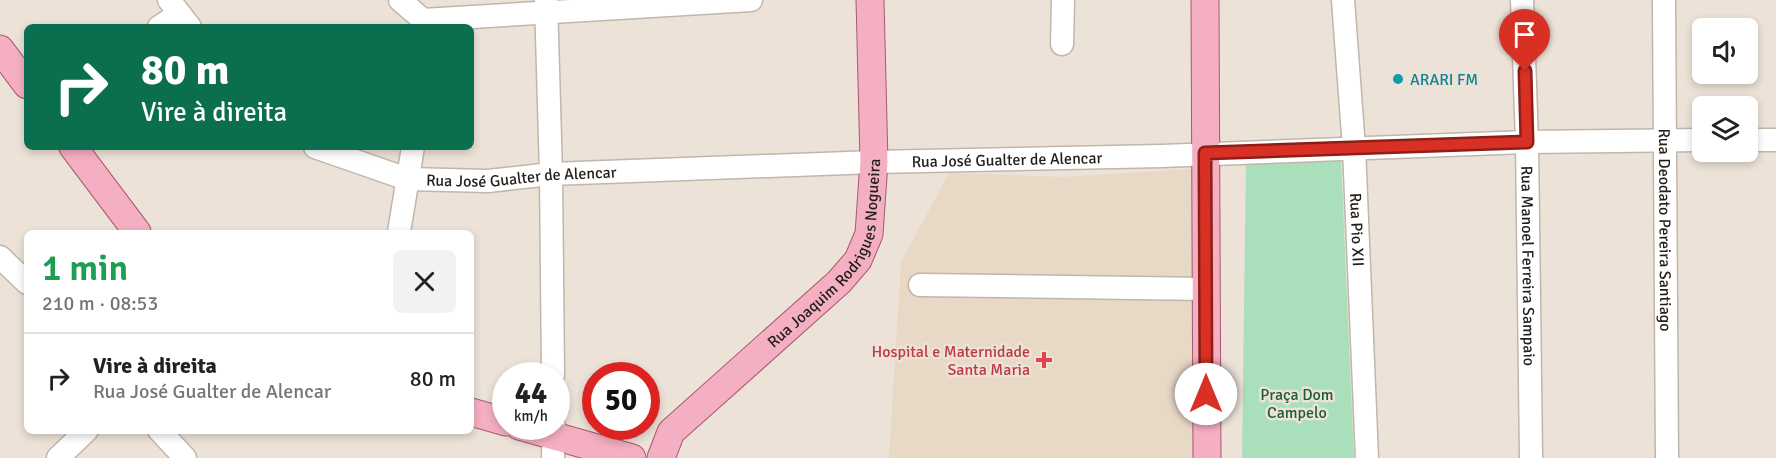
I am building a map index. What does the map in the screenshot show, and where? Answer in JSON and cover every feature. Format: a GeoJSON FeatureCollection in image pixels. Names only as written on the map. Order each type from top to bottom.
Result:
{"type":"FeatureCollection","features":[{"type":"Feature","properties":{"kind":"main road","name":"Rua Joaquim Rodrigues Nogueira"},"geometry":{"type":"LineString","coordinates":[[661,458],[671,432],[839,282],[858,260],[869,234],[874,162],[870,0]]}},
{"type":"Feature","properties":{"kind":"main road"},"geometry":{"type":"LineString","coordinates":[[1205,0],[1207,458]]}},
{"type":"Feature","properties":{"kind":"main road"},"geometry":{"type":"LineString","coordinates":[[0,49],[24,81]]}},
{"type":"Feature","properties":{"kind":"main road"},"geometry":{"type":"LineString","coordinates":[[75,150],[131,230]]}},
{"type":"Feature","properties":{"kind":"main road"},"geometry":{"type":"LineString","coordinates":[[474,413],[492,418]]}},
{"type":"Feature","properties":{"kind":"main road"},"geometry":{"type":"LineString","coordinates":[[554,440],[632,458]]}},
{"type":"Feature","properties":{"kind":"street"},"geometry":{"type":"LineString","coordinates":[[400,0],[423,24],[547,6],[751,0]]}},
{"type":"Feature","properties":{"kind":"street"},"geometry":{"type":"LineString","coordinates":[[1062,44],[1063,0]]}},
{"type":"Feature","properties":{"kind":"street","name":"Rua Pio XII"},"geometry":{"type":"LineString","coordinates":[[1342,0],[1354,148],[1367,458]]}},
{"type":"Feature","properties":{"kind":"street","name":"Rua Manoel Ferreira Sampaio"},"geometry":{"type":"LineString","coordinates":[[1522,0],[1527,142],[1531,458]]}},
{"type":"Feature","properties":{"kind":"street","name":"Rua Deodato Pereira Santiago"},"geometry":{"type":"LineString","coordinates":[[1664,0],[1667,458]]}},
{"type":"Feature","properties":{"kind":"street"},"geometry":{"type":"LineString","coordinates":[[547,6],[553,362]]}},
{"type":"Feature","properties":{"kind":"street"},"geometry":{"type":"LineString","coordinates":[[164,24],[180,14]]}},
{"type":"Feature","properties":{"kind":"street","name":"Rua José Gualter de Alencar"},"geometry":{"type":"LineString","coordinates":[[324,150],[407,179],[488,181],[551,174],[874,162],[1151,156],[1527,142],[1692,140]]}},
{"type":"Feature","properties":{"kind":"street"},"geometry":{"type":"LineString","coordinates":[[1758,140],[1776,140]]}},
{"type":"Feature","properties":{"kind":"street"},"geometry":{"type":"LineString","coordinates":[[399,230],[412,150]]}},
{"type":"Feature","properties":{"kind":"street"},"geometry":{"type":"LineString","coordinates":[[0,257],[24,280]]}},
{"type":"Feature","properties":{"kind":"street"},"geometry":{"type":"LineString","coordinates":[[920,285],[1206,289]]}},
{"type":"Feature","properties":{"kind":"street"},"geometry":{"type":"LineString","coordinates":[[58,458],[83,434]]}},
{"type":"Feature","properties":{"kind":"street"},"geometry":{"type":"LineString","coordinates":[[163,434],[185,458]]}},
{"type":"Feature","properties":{"kind":"shaded area","name":"Hospital e Maternidade Santa Maria"},"geometry":{"type":"Polygon","coordinates":[[[1194,169],[1194,458],[889,458],[901,262],[949,173],[1063,177],[1194,169]]]}},
{"type":"Feature","properties":{"kind":"green space","name":"Praça Dom Campelo"},"geometry":{"type":"Polygon","coordinates":[[[1341,160],[1354,458],[1242,458],[1246,162],[1341,160]]]}},
{"type":"Feature","properties":{"kind":"place","name":"ARARI FM"},"geometry":{"type":"Point","coordinates":[1398,79]}},
{"type":"Feature","properties":{"kind":"place","name":"Hospital e Maternidade Santa Maria"},"geometry":{"type":"Point","coordinates":[1044,360]}},
{"type":"Feature","properties":{"kind":"route"},"geometry":{"type":"LineString","coordinates":[[1206,394],[1205,153],[1527,142],[1525,71]]}}]}
